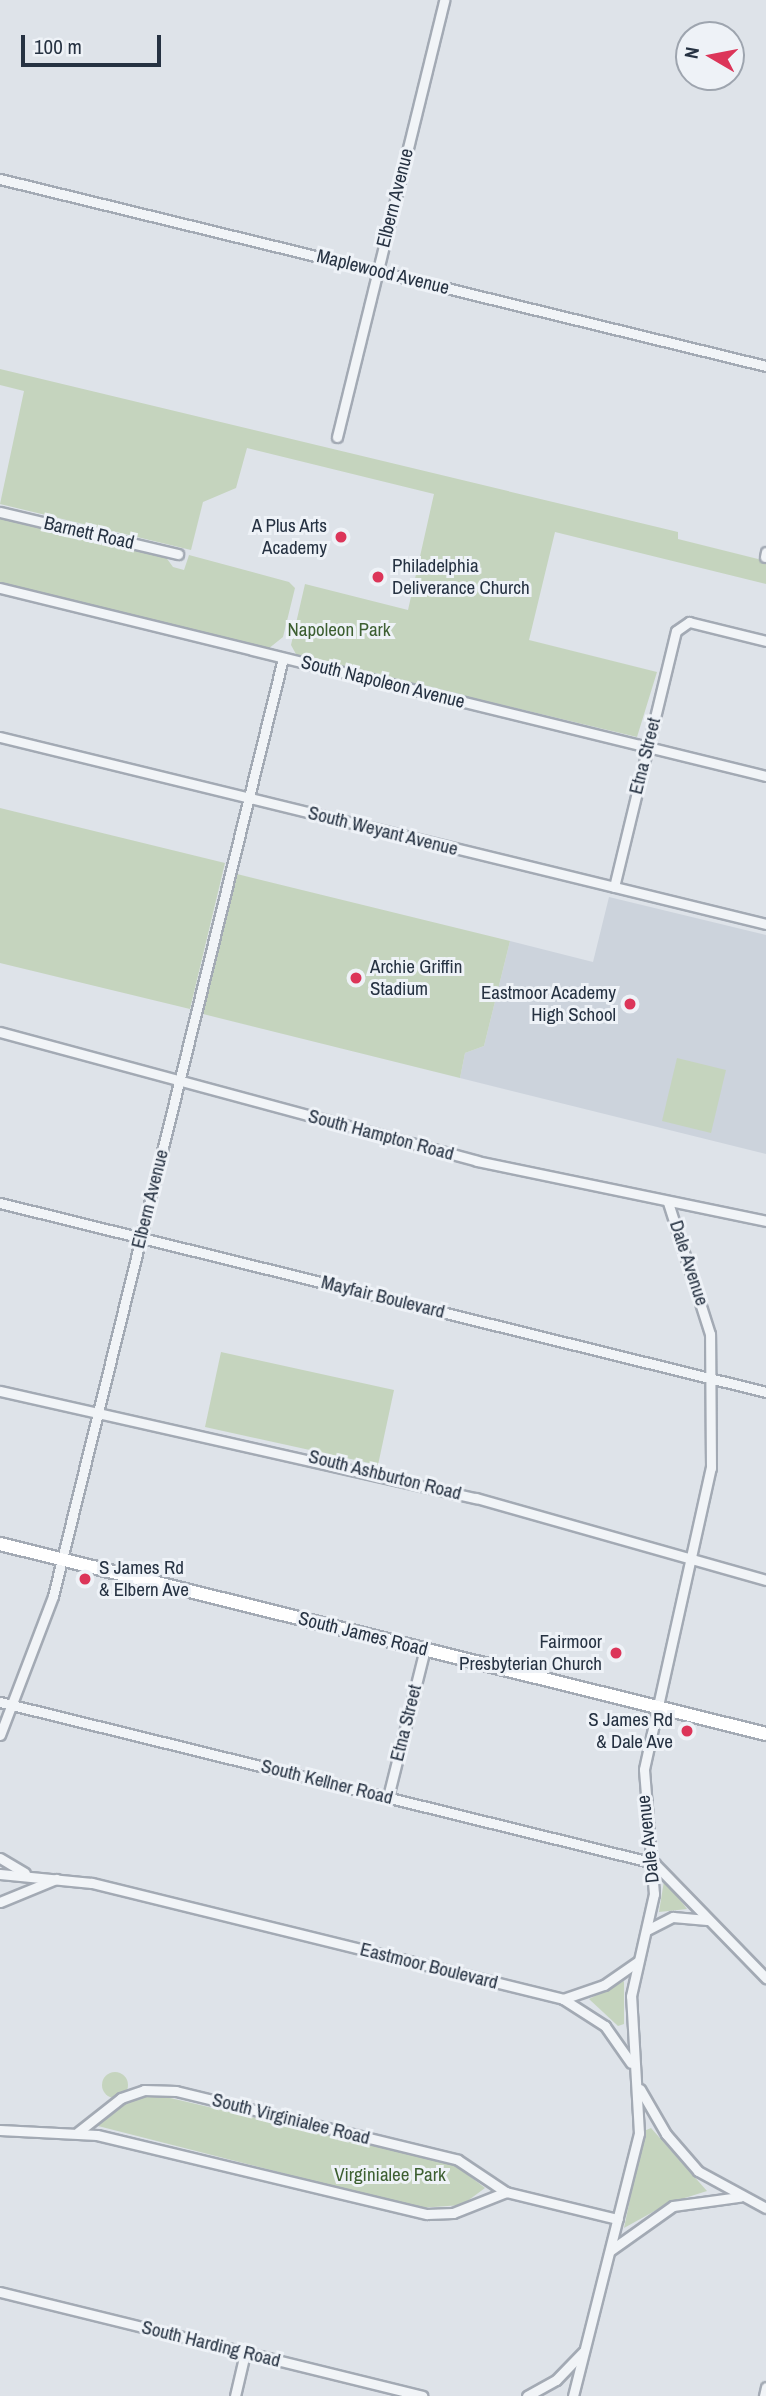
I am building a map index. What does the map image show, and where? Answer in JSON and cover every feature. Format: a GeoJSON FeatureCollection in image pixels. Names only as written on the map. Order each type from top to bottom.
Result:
{"type":"FeatureCollection","features":[{"type":"Feature","properties":{"kind":"main road","name":"South James Road"},"geometry":{"type":"LineString","coordinates":[[0,1544],[766,1734]]}},
{"type":"Feature","properties":{"kind":"street","name":"Elbern Avenue"},"geometry":{"type":"LineString","coordinates":[[337,437],[444,0]]}},
{"type":"Feature","properties":{"kind":"street","name":"Maplewood Avenue"},"geometry":{"type":"LineString","coordinates":[[0,179],[766,366]]}},
{"type":"Feature","properties":{"kind":"street","name":"Barnett Road"},"geometry":{"type":"LineString","coordinates":[[0,512],[178,554]]}},
{"type":"Feature","properties":{"kind":"street","name":"South Napoleon Avenue"},"geometry":{"type":"LineString","coordinates":[[0,588],[766,776]]}},
{"type":"Feature","properties":{"kind":"street","name":"Etna Street"},"geometry":{"type":"LineString","coordinates":[[614,887],[680,626],[689,622],[766,641]]}},
{"type":"Feature","properties":{"kind":"street","name":"Elbern Avenue"},"geometry":{"type":"LineString","coordinates":[[0,1735],[15,1705],[62,1559],[283,658]]}},
{"type":"Feature","properties":{"kind":"street","name":"South Weyant Avenue"},"geometry":{"type":"LineString","coordinates":[[0,737],[766,924]]}},
{"type":"Feature","properties":{"kind":"street","name":"South Hampton Road"},"geometry":{"type":"LineString","coordinates":[[0,1032],[419,1146],[668,1202],[766,1221]]}},
{"type":"Feature","properties":{"kind":"street","name":"Dale Avenue"},"geometry":{"type":"LineString","coordinates":[[573,2396],[639,2133],[631,1996],[637,1962],[647,1930],[654,1863],[642,1792],[657,1707],[694,1559],[711,1468],[714,1379],[703,1301],[668,1202]]}},
{"type":"Feature","properties":{"kind":"street","name":"Mayfair Boulevard"},"geometry":{"type":"LineString","coordinates":[[0,1203],[766,1392]]}},
{"type":"Feature","properties":{"kind":"street","name":"South Ashburton Road"},"geometry":{"type":"LineString","coordinates":[[0,1391],[97,1410],[476,1497],[766,1580]]}},
{"type":"Feature","properties":{"kind":"street","name":"Etna Street"},"geometry":{"type":"LineString","coordinates":[[388,1797],[425,1649]]}},
{"type":"Feature","properties":{"kind":"street","name":"South Kellner Road"},"geometry":{"type":"LineString","coordinates":[[0,1702],[654,1863]]}},
{"type":"Feature","properties":{"kind":"street"},"geometry":{"type":"LineString","coordinates":[[0,1858],[26,1874]]}},
{"type":"Feature","properties":{"kind":"street"},"geometry":{"type":"LineString","coordinates":[[654,1863],[766,1978]]}},
{"type":"Feature","properties":{"kind":"street","name":"Eastmoor Boulevard"},"geometry":{"type":"LineString","coordinates":[[0,1874],[62,1878],[564,1999],[605,2026],[635,2074],[652,2113],[686,2159],[740,2197],[766,2208]]}},
{"type":"Feature","properties":{"kind":"street"},"geometry":{"type":"LineString","coordinates":[[0,1902],[62,1878]]}},
{"type":"Feature","properties":{"kind":"street"},"geometry":{"type":"LineString","coordinates":[[647,1930],[673,1917],[707,1920]]}},
{"type":"Feature","properties":{"kind":"street"},"geometry":{"type":"LineString","coordinates":[[564,1999],[604,1985],[637,1962]]}},
{"type":"Feature","properties":{"kind":"street","name":"South Virginialee Road"},"geometry":{"type":"LineString","coordinates":[[78,2132],[121,2098],[144,2090],[176,2091],[458,2160],[506,2192],[618,2219]]}},
{"type":"Feature","properties":{"kind":"street"},"geometry":{"type":"LineString","coordinates":[[0,2130],[78,2132],[427,2214],[453,2213],[506,2192]]}},
{"type":"Feature","properties":{"kind":"street"},"geometry":{"type":"LineString","coordinates":[[610,2251],[673,2206],[740,2197]]}},
{"type":"Feature","properties":{"kind":"street","name":"South Harding Road"},"geometry":{"type":"LineString","coordinates":[[0,2292],[422,2396]]}},
{"type":"Feature","properties":{"kind":"street"},"geometry":{"type":"LineString","coordinates":[[527,2396],[556,2380],[586,2348]]}},
{"type":"Feature","properties":{"kind":"street"},"geometry":{"type":"LineString","coordinates":[[235,2396],[246,2353]]}},
{"type":"Feature","properties":{"kind":"street"},"geometry":{"type":"LineString","coordinates":[[764,2396],[766,2387]]}},
{"type":"Feature","properties":{"kind":"shaded area","name":"Eastmoor Academy High School"},"geometry":{"type":"Polygon","coordinates":[[[609,897],[766,935],[766,1154],[460,1078],[465,1053],[484,1046],[510,941],[593,962],[609,897]]]}},
{"type":"Feature","properties":{"kind":"green space"},"geometry":{"type":"Polygon","coordinates":[[[0,369],[678,532],[678,539],[766,561],[766,584],[555,532],[529,640],[657,672],[637,737],[297,656],[291,645],[305,584],[408,610],[434,494],[247,448],[236,488],[203,502],[191,550],[0,504],[24,391],[0,385],[0,369]]]}},
{"type":"Feature","properties":{"kind":"green space","name":"Napoleon Park"},"geometry":{"type":"Polygon","coordinates":[[[0,516],[165,556],[173,567],[184,570],[189,555],[289,582],[295,588],[283,637],[268,649],[0,583],[0,516]]]}},
{"type":"Feature","properties":{"kind":"green space"},"geometry":{"type":"Polygon","coordinates":[[[0,808],[225,863],[190,1009],[0,963],[0,808]]]}},
{"type":"Feature","properties":{"kind":"green space","name":"Archie Griffin Stadium"},"geometry":{"type":"Polygon","coordinates":[[[237,874],[510,941],[484,1046],[465,1053],[460,1078],[203,1014],[237,874]]]}},
{"type":"Feature","properties":{"kind":"green space"},"geometry":{"type":"Polygon","coordinates":[[[677,1058],[726,1070],[711,1133],[662,1121],[677,1058]]]}},
{"type":"Feature","properties":{"kind":"green space"},"geometry":{"type":"Polygon","coordinates":[[[221,1352],[394,1390],[378,1465],[205,1427],[221,1352]]]}},
{"type":"Feature","properties":{"kind":"green space"},"geometry":{"type":"Polygon","coordinates":[[[664,1881],[667,1882],[687,1909],[659,1912],[664,1881]]]}},
{"type":"Feature","properties":{"kind":"green space"},"geometry":{"type":"Polygon","coordinates":[[[624,1981],[624,2024],[618,2026],[589,1999],[624,1981]]]}},
{"type":"Feature","properties":{"kind":"green space"},"geometry":{"type":"Polygon","coordinates":[[[115,2072],[124,2076],[128,2085],[124,2094],[115,2098],[106,2094],[102,2085],[106,2076],[115,2072]]]}},
{"type":"Feature","properties":{"kind":"green space","name":"Virginialee Park"},"geometry":{"type":"Polygon","coordinates":[[[153,2094],[454,2164],[485,2188],[462,2205],[419,2208],[98,2126],[117,2105],[153,2094]]]}},
{"type":"Feature","properties":{"kind":"green space"},"geometry":{"type":"Polygon","coordinates":[[[651,2128],[707,2191],[669,2203],[624,2228],[644,2131],[651,2128]]]}},
{"type":"Feature","properties":{"kind":"place","name":"A Plus Arts Academy"},"geometry":{"type":"Point","coordinates":[341,537]}},
{"type":"Feature","properties":{"kind":"place","name":"Philadelphia Deliverance Church"},"geometry":{"type":"Point","coordinates":[378,577]}},
{"type":"Feature","properties":{"kind":"place","name":"Archie Griffin Stadium"},"geometry":{"type":"Point","coordinates":[356,978]}},
{"type":"Feature","properties":{"kind":"place","name":"Eastmoor Academy High School"},"geometry":{"type":"Point","coordinates":[630,1004]}},
{"type":"Feature","properties":{"kind":"place","name":"S James Rd & Elbern Ave"},"geometry":{"type":"Point","coordinates":[85,1579]}},
{"type":"Feature","properties":{"kind":"place","name":"Fairmoor Presbyterian Church"},"geometry":{"type":"Point","coordinates":[616,1653]}},
{"type":"Feature","properties":{"kind":"place","name":"S James Rd & Dale Ave"},"geometry":{"type":"Point","coordinates":[687,1731]}}]}
